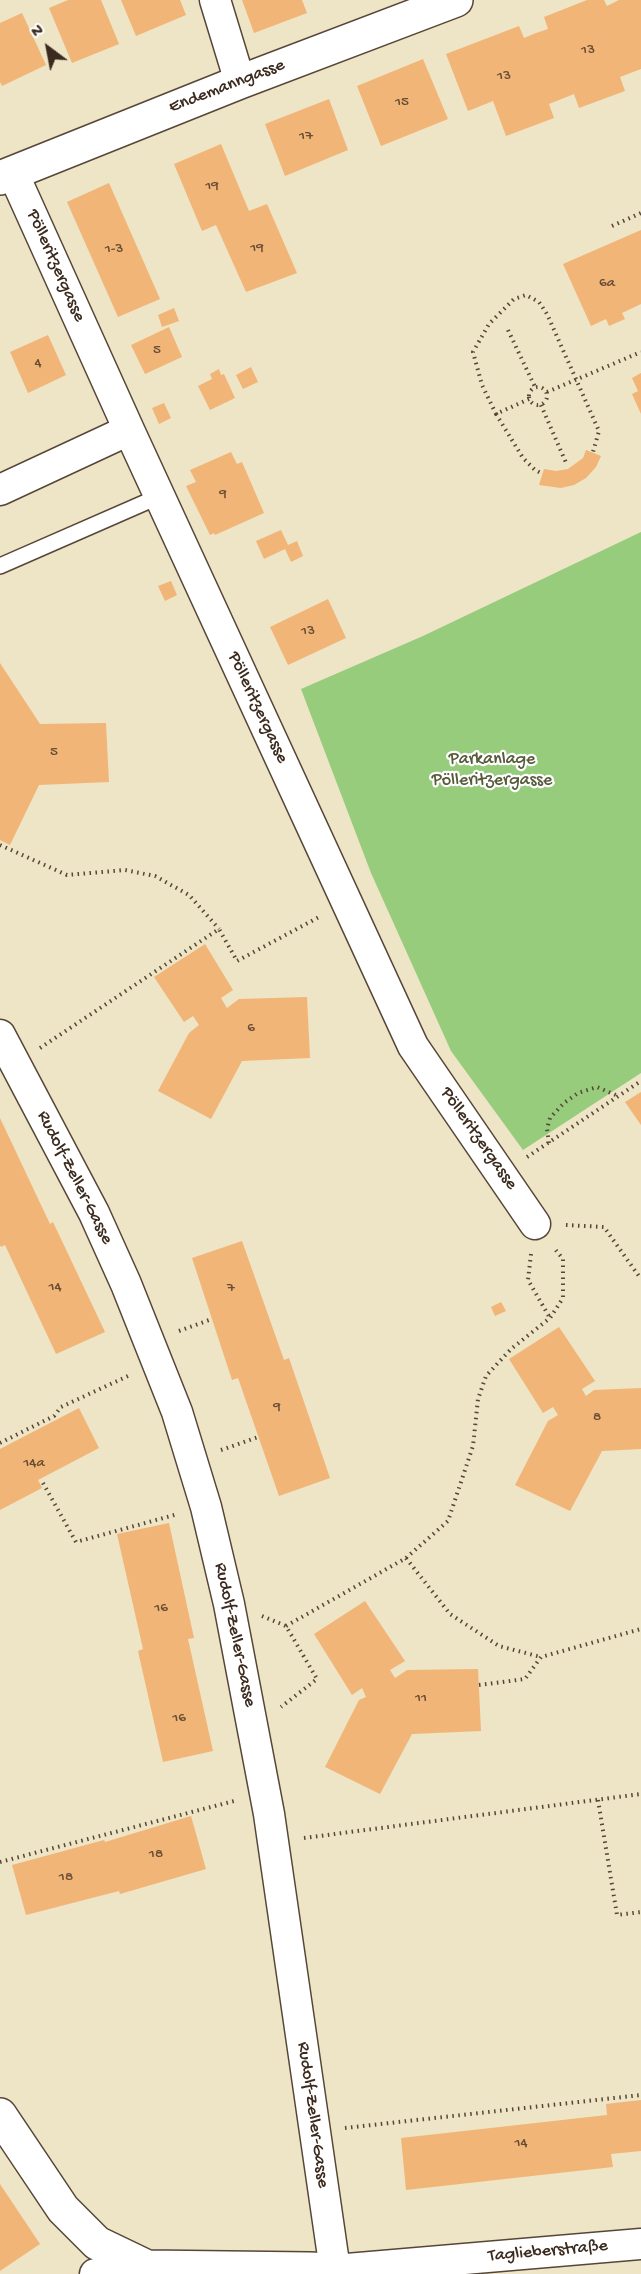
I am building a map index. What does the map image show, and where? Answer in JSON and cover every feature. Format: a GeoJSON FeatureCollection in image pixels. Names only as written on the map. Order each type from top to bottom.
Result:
{"type":"FeatureCollection","features":[{"type":"Feature","properties":{"kind":"street"},"geometry":{"type":"LineString","coordinates":[[215,0],[240,82]]}},
{"type":"Feature","properties":{"kind":"street","name":"Endemanngasse"},"geometry":{"type":"LineString","coordinates":[[7,175],[240,82],[456,0]]}},
{"type":"Feature","properties":{"kind":"street","name":"Pölleritzergasse"},"geometry":{"type":"LineString","coordinates":[[7,175],[160,496],[413,1046],[535,1224]]}},
{"type":"Feature","properties":{"kind":"street"},"geometry":{"type":"LineString","coordinates":[[0,490],[129,430]]}},
{"type":"Feature","properties":{"kind":"street","name":"Rudolf-Zeller-Gasse"},"geometry":{"type":"LineString","coordinates":[[0,1035],[94,1213],[158,1362],[206,1507],[229,1604],[265,1792],[335,2272]]}},
{"type":"Feature","properties":{"kind":"street"},"geometry":{"type":"LineString","coordinates":[[0,2115],[63,2209],[97,2242],[147,2267]]}},
{"type":"Feature","properties":{"kind":"street","name":"Taglieberstraße"},"geometry":{"type":"LineString","coordinates":[[95,2274],[147,2267],[335,2272],[641,2244]]}},
{"type":"Feature","properties":{"kind":"lane"},"geometry":{"type":"LineString","coordinates":[[0,566],[160,496]]}},
{"type":"Feature","properties":{"kind":"path"},"geometry":{"type":"LineString","coordinates":[[612,226],[641,213]]}},
{"type":"Feature","properties":{"kind":"path"},"geometry":{"type":"LineString","coordinates":[[543,474],[535,470],[523,458],[496,414],[482,385],[473,352],[489,324],[514,299],[526,295],[539,302],[547,314],[599,431],[593,453]]}},
{"type":"Feature","properties":{"kind":"path"},"geometry":{"type":"LineString","coordinates":[[508,330],[535,387]]}},
{"type":"Feature","properties":{"kind":"path"},"geometry":{"type":"LineString","coordinates":[[547,392],[641,352]]}},
{"type":"Feature","properties":{"kind":"path"},"geometry":{"type":"LineString","coordinates":[[535,387],[542,387],[547,392],[547,400],[541,405],[533,404],[529,399],[530,392],[535,387]]}},
{"type":"Feature","properties":{"kind":"path"},"geometry":{"type":"LineString","coordinates":[[496,414],[529,399]]}},
{"type":"Feature","properties":{"kind":"path"},"geometry":{"type":"LineString","coordinates":[[541,405],[567,465]]}},
{"type":"Feature","properties":{"kind":"path"},"geometry":{"type":"LineString","coordinates":[[0,845],[67,875],[125,870],[155,876],[189,895],[219,929],[237,961],[347,902]]}},
{"type":"Feature","properties":{"kind":"path"},"geometry":{"type":"LineString","coordinates":[[15,1063],[219,929]]}},
{"type":"Feature","properties":{"kind":"path"},"geometry":{"type":"LineString","coordinates":[[556,1138],[641,1082]]}},
{"type":"Feature","properties":{"kind":"path"},"geometry":{"type":"LineString","coordinates":[[549,1143],[547,1129],[550,1118],[564,1103],[578,1093],[597,1087],[618,1096]]}},
{"type":"Feature","properties":{"kind":"path"},"geometry":{"type":"LineString","coordinates":[[535,1224],[604,1227],[640,1277]]}},
{"type":"Feature","properties":{"kind":"path"},"geometry":{"type":"LineString","coordinates":[[286,1626],[406,1558],[448,1521],[473,1446],[478,1399],[486,1376],[511,1348],[550,1318],[563,1298],[564,1259],[535,1224]]}},
{"type":"Feature","properties":{"kind":"path"},"geometry":{"type":"LineString","coordinates":[[528,1280],[550,1318]]}},
{"type":"Feature","properties":{"kind":"path"},"geometry":{"type":"LineString","coordinates":[[178,1332],[212,1319]]}},
{"type":"Feature","properties":{"kind":"path"},"geometry":{"type":"LineString","coordinates":[[0,1443],[54,1416],[61,1407],[158,1362]]}},
{"type":"Feature","properties":{"kind":"path"},"geometry":{"type":"LineString","coordinates":[[218,1450],[258,1437]]}},
{"type":"Feature","properties":{"kind":"path"},"geometry":{"type":"LineString","coordinates":[[43,1483],[76,1542],[206,1507]]}},
{"type":"Feature","properties":{"kind":"path"},"geometry":{"type":"LineString","coordinates":[[406,1558],[450,1614],[499,1646],[541,1657],[641,1629]]}},
{"type":"Feature","properties":{"kind":"path"},"geometry":{"type":"LineString","coordinates":[[260,1616],[286,1626],[317,1679],[278,1709]]}},
{"type":"Feature","properties":{"kind":"path"},"geometry":{"type":"LineString","coordinates":[[479,1685],[525,1679],[541,1657]]}},
{"type":"Feature","properties":{"kind":"path"},"geometry":{"type":"LineString","coordinates":[[0,1862],[265,1792]]}},
{"type":"Feature","properties":{"kind":"path"},"geometry":{"type":"LineString","coordinates":[[300,1839],[641,1794]]}},
{"type":"Feature","properties":{"kind":"path"},"geometry":{"type":"LineString","coordinates":[[598,1800],[617,1915],[641,1912]]}},
{"type":"Feature","properties":{"kind":"path"},"geometry":{"type":"LineString","coordinates":[[341,2128],[641,2096]]}},
{"type":"Feature","properties":{"kind":"green space","name":"Parkanlage Pölleritzergasse"},"geometry":{"type":"Polygon","coordinates":[[[641,532],[641,1073],[523,1150],[451,1051],[371,873],[301,689],[423,636],[641,532]]]}},
{"type":"Feature","properties":{"kind":"building"},"geometry":{"type":"Polygon","coordinates":[[[68,0],[101,0],[119,44],[72,63],[49,8],[68,0]]]}},
{"type":"Feature","properties":{"kind":"building"},"geometry":{"type":"Polygon","coordinates":[[[121,0],[180,0],[186,15],[136,36],[121,0]]]}},
{"type":"Feature","properties":{"kind":"building"},"geometry":{"type":"Polygon","coordinates":[[[242,0],[302,0],[307,13],[254,33],[242,0]]]}},
{"type":"Feature","properties":{"kind":"building"},"geometry":{"type":"Polygon","coordinates":[[[587,0],[604,0],[607,6],[619,0],[641,0],[641,69],[620,77],[625,91],[579,108],[574,94],[549,104],[554,118],[506,136],[493,101],[468,111],[446,54],[519,26],[524,38],[548,29],[544,17],[587,0]]]}},
{"type":"Feature","properties":{"kind":"building"},"geometry":{"type":"Polygon","coordinates":[[[22,13],[46,65],[2,86],[0,82],[0,23],[22,13]]]}},
{"type":"Feature","properties":{"kind":"building"},"geometry":{"type":"Polygon","coordinates":[[[423,59],[448,119],[381,146],[357,86],[423,59]]]}},
{"type":"Feature","properties":{"kind":"building"},"geometry":{"type":"Polygon","coordinates":[[[329,99],[348,150],[285,176],[265,124],[329,99]]]}},
{"type":"Feature","properties":{"kind":"building"},"geometry":{"type":"Polygon","coordinates":[[[221,144],[249,211],[267,204],[297,273],[246,292],[216,225],[202,231],[174,164],[221,144]]]}},
{"type":"Feature","properties":{"kind":"building"},"geometry":{"type":"Polygon","coordinates":[[[109,183],[160,299],[118,317],[67,202],[109,183]]]}},
{"type":"Feature","properties":{"kind":"building"},"geometry":{"type":"Polygon","coordinates":[[[641,230],[641,304],[622,313],[625,319],[609,326],[606,319],[591,326],[563,264],[641,230]]]}},
{"type":"Feature","properties":{"kind":"building"},"geometry":{"type":"Polygon","coordinates":[[[174,308],[179,321],[162,327],[158,315],[174,308]]]}},
{"type":"Feature","properties":{"kind":"building"},"geometry":{"type":"Polygon","coordinates":[[[169,327],[182,357],[145,374],[131,345],[169,327]]]}},
{"type":"Feature","properties":{"kind":"building"},"geometry":{"type":"Polygon","coordinates":[[[48,335],[66,375],[28,393],[10,352],[48,335]]]}},
{"type":"Feature","properties":{"kind":"building"},"geometry":{"type":"Polygon","coordinates":[[[251,367],[258,382],[243,389],[236,375],[251,367]]]}},
{"type":"Feature","properties":{"kind":"building"},"geometry":{"type":"Polygon","coordinates":[[[219,369],[221,375],[224,374],[235,398],[210,410],[198,386],[212,379],[210,374],[219,369]]]}},
{"type":"Feature","properties":{"kind":"building"},"geometry":{"type":"Polygon","coordinates":[[[641,373],[641,414],[632,394],[638,391],[632,378],[641,373]]]}},
{"type":"Feature","properties":{"kind":"building"},"geometry":{"type":"Polygon","coordinates":[[[164,403],[171,418],[159,424],[152,408],[164,403]]]}},
{"type":"Feature","properties":{"kind":"building"},"geometry":{"type":"Polygon","coordinates":[[[586,450],[601,456],[596,467],[586,478],[574,485],[561,488],[539,485],[544,469],[556,471],[568,469],[583,458],[586,450]]]}},
{"type":"Feature","properties":{"kind":"building"},"geometry":{"type":"Polygon","coordinates":[[[231,452],[237,464],[242,462],[264,513],[215,535],[214,533],[210,535],[186,486],[196,482],[190,470],[231,452]]]}},
{"type":"Feature","properties":{"kind":"building"},"geometry":{"type":"Polygon","coordinates":[[[281,530],[288,545],[297,541],[303,556],[291,562],[285,549],[264,559],[256,541],[281,530]]]}},
{"type":"Feature","properties":{"kind":"building"},"geometry":{"type":"Polygon","coordinates":[[[171,581],[177,595],[165,601],[158,586],[171,581]]]}},
{"type":"Feature","properties":{"kind":"building"},"geometry":{"type":"Polygon","coordinates":[[[328,599],[346,638],[288,665],[270,627],[328,599]]]}},
{"type":"Feature","properties":{"kind":"building"},"geometry":{"type":"Polygon","coordinates":[[[0,663],[40,724],[106,723],[109,782],[39,785],[10,845],[0,840],[0,663]]]}},
{"type":"Feature","properties":{"kind":"building"},"geometry":{"type":"Polygon","coordinates":[[[205,944],[233,990],[221,998],[227,1008],[239,999],[307,997],[310,1058],[242,1061],[211,1119],[158,1091],[189,1033],[199,1025],[193,1016],[184,1022],[154,977],[205,944]]]}},
{"type":"Feature","properties":{"kind":"building"},"geometry":{"type":"Polygon","coordinates":[[[641,1092],[641,1125],[625,1102],[641,1092]]]}},
{"type":"Feature","properties":{"kind":"building"},"geometry":{"type":"Polygon","coordinates":[[[0,1118],[50,1224],[53,1222],[105,1332],[56,1354],[5,1245],[1,1247],[0,1245],[0,1118]]]}},
{"type":"Feature","properties":{"kind":"building"},"geometry":{"type":"Polygon","coordinates":[[[242,1241],[284,1360],[289,1358],[330,1478],[279,1496],[238,1378],[232,1380],[192,1258],[242,1241]]]}},
{"type":"Feature","properties":{"kind":"building"},"geometry":{"type":"Polygon","coordinates":[[[501,1302],[506,1311],[495,1316],[491,1307],[501,1302]]]}},
{"type":"Feature","properties":{"kind":"building"},"geometry":{"type":"Polygon","coordinates":[[[559,1327],[595,1381],[582,1389],[586,1396],[594,1390],[641,1388],[641,1449],[602,1451],[570,1511],[515,1485],[548,1421],[558,1415],[553,1407],[543,1413],[509,1359],[559,1327]]]}},
{"type":"Feature","properties":{"kind":"building"},"geometry":{"type":"Polygon","coordinates":[[[79,1408],[99,1448],[38,1480],[42,1488],[0,1510],[0,1449],[79,1408]]]}},
{"type":"Feature","properties":{"kind":"building"},"geometry":{"type":"Polygon","coordinates":[[[169,1523],[194,1638],[188,1639],[213,1751],[163,1762],[138,1651],[143,1649],[117,1534],[169,1523]]]}},
{"type":"Feature","properties":{"kind":"building"},"geometry":{"type":"Polygon","coordinates":[[[365,1601],[405,1661],[390,1670],[395,1678],[407,1670],[478,1669],[481,1731],[412,1734],[380,1794],[325,1767],[359,1700],[366,1697],[362,1688],[352,1695],[314,1634],[365,1601]]]}},
{"type":"Feature","properties":{"kind":"building"},"geometry":{"type":"Polygon","coordinates":[[[191,1816],[206,1869],[120,1894],[119,1891],[26,1915],[12,1865],[104,1840],[105,1842],[191,1816]]]}},
{"type":"Feature","properties":{"kind":"building"},"geometry":{"type":"Polygon","coordinates":[[[641,2100],[641,2151],[611,2154],[613,2167],[406,2190],[401,2138],[607,2115],[606,2104],[641,2100]]]}},
{"type":"Feature","properties":{"kind":"building"},"geometry":{"type":"Polygon","coordinates":[[[0,2184],[40,2244],[0,2271],[0,2184]]]}}]}
